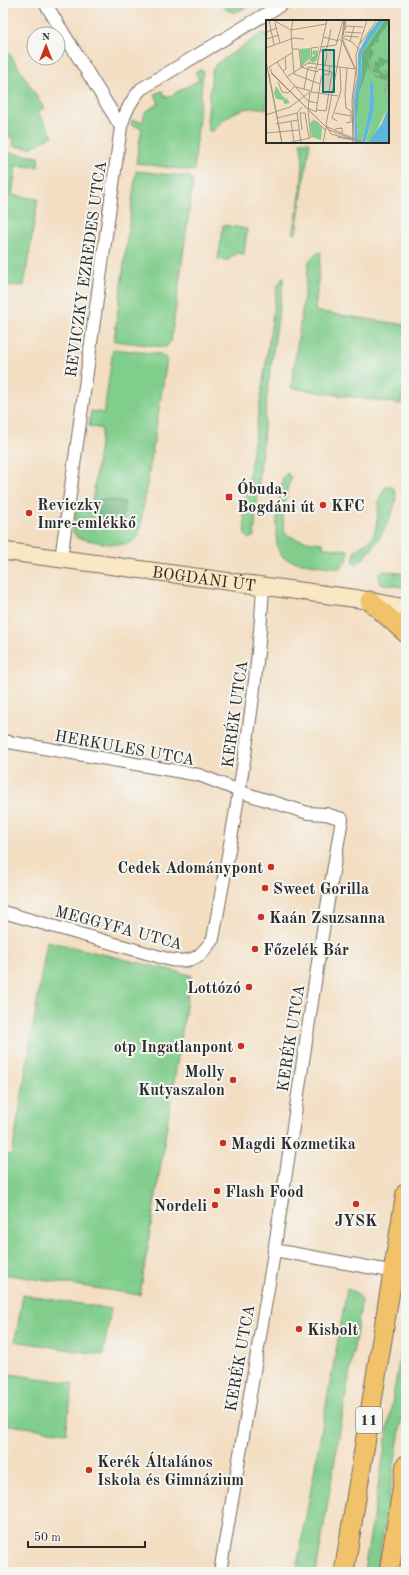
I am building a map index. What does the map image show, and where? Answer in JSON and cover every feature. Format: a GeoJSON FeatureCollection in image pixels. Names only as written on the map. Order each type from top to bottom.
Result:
{"type":"FeatureCollection","features":[{"type":"Feature","properties":{"kind":"main road"},"geometry":{"type":"LineString","coordinates":[[370,601],[406,633]]}},
{"type":"Feature","properties":{"kind":"main road","name":"11"},"geometry":{"type":"LineString","coordinates":[[344,1572],[400,1272],[406,1193]]}},
{"type":"Feature","properties":{"kind":"main road"},"geometry":{"type":"LineString","coordinates":[[389,1572],[406,1465]]}},
{"type":"Feature","properties":{"kind":"street"},"geometry":{"type":"LineString","coordinates":[[45,3],[121,127]]}},
{"type":"Feature","properties":{"kind":"street","name":"REVICZKY EZREDES UTCA"},"geometry":{"type":"LineString","coordinates":[[61,559],[121,127],[125,112],[132,99],[141,90],[284,3]]}},
{"type":"Feature","properties":{"kind":"street","name":"BOGDÁNI ÚT"},"geometry":{"type":"LineString","coordinates":[[3,551],[370,601],[406,608]]}},
{"type":"Feature","properties":{"kind":"street","name":"KERÉK UTCA"},"geometry":{"type":"LineString","coordinates":[[220,1572],[274,1250],[342,819],[326,814],[308,813],[240,792],[261,632],[263,586]]}},
{"type":"Feature","properties":{"kind":"street","name":"HERKULES UTCA"},"geometry":{"type":"LineString","coordinates":[[3,741],[199,775],[240,792]]}},
{"type":"Feature","properties":{"kind":"street","name":"MEGGYFA UTCA"},"geometry":{"type":"LineString","coordinates":[[3,912],[171,960],[186,962],[203,953],[213,939],[240,792]]}},
{"type":"Feature","properties":{"kind":"street"},"geometry":{"type":"LineString","coordinates":[[274,1250],[400,1272]]}},
{"type":"Feature","properties":{"kind":"green space"},"geometry":{"type":"Polygon","coordinates":[[[220,3],[253,3],[236,12],[232,12],[224,8],[220,3]]]}},
{"type":"Feature","properties":{"kind":"green space"},"geometry":{"type":"Polygon","coordinates":[[[263,33],[266,34],[266,109],[244,109],[230,115],[213,131],[209,131],[207,122],[212,71],[216,64],[263,33]]]}},
{"type":"Feature","properties":{"kind":"green space"},"geometry":{"type":"Polygon","coordinates":[[[3,43],[44,108],[38,112],[53,136],[30,148],[14,146],[13,138],[3,134],[3,43]]]}},
{"type":"Feature","properties":{"kind":"green space"},"geometry":{"type":"Polygon","coordinates":[[[201,70],[203,71],[194,171],[136,163],[142,128],[131,125],[132,120],[143,122],[145,112],[159,103],[155,94],[162,91],[166,98],[199,80],[195,72],[201,70]]]}},
{"type":"Feature","properties":{"kind":"green space"},"geometry":{"type":"Polygon","coordinates":[[[300,143],[310,143],[296,233],[293,234],[302,175],[302,152],[300,143]]]}},
{"type":"Feature","properties":{"kind":"green space"},"geometry":{"type":"Polygon","coordinates":[[[3,152],[39,157],[38,167],[16,166],[12,195],[38,199],[24,286],[3,285],[3,152]]]}},
{"type":"Feature","properties":{"kind":"green space"},"geometry":{"type":"Polygon","coordinates":[[[136,171],[190,177],[193,183],[171,341],[166,347],[114,341],[136,171]]]}},
{"type":"Feature","properties":{"kind":"green space"},"geometry":{"type":"Polygon","coordinates":[[[223,225],[247,229],[244,254],[237,253],[228,260],[218,259],[223,225]]]}},
{"type":"Feature","properties":{"kind":"green space"},"geometry":{"type":"Polygon","coordinates":[[[321,252],[315,311],[406,325],[406,371],[401,404],[291,388],[309,261],[314,255],[321,252]]]}},
{"type":"Feature","properties":{"kind":"green space"},"geometry":{"type":"Polygon","coordinates":[[[284,276],[268,385],[254,536],[249,539],[245,535],[244,510],[277,287],[284,276]]]}},
{"type":"Feature","properties":{"kind":"green space"},"geometry":{"type":"Polygon","coordinates":[[[113,349],[160,354],[167,359],[139,535],[135,540],[120,544],[101,543],[77,538],[73,532],[76,512],[79,510],[91,511],[102,429],[89,426],[91,411],[104,413],[113,349]]]}},
{"type":"Feature","properties":{"kind":"green space"},"geometry":{"type":"Polygon","coordinates":[[[287,473],[291,478],[287,489],[283,517],[284,532],[293,538],[323,543],[323,548],[348,550],[346,561],[341,567],[338,568],[293,561],[283,557],[279,551],[276,532],[278,507],[283,477],[287,473]]]}},
{"type":"Feature","properties":{"kind":"green space"},"geometry":{"type":"Polygon","coordinates":[[[391,486],[395,492],[395,502],[392,514],[378,540],[362,560],[355,565],[353,563],[355,550],[371,538],[376,526],[378,506],[382,493],[386,487],[391,486]]]}},
{"type":"Feature","properties":{"kind":"green space"},"geometry":{"type":"Polygon","coordinates":[[[100,499],[125,502],[122,522],[98,519],[100,499]]]}},
{"type":"Feature","properties":{"kind":"green space"},"geometry":{"type":"Polygon","coordinates":[[[384,571],[406,574],[406,588],[380,583],[379,573],[384,571]]]}},
{"type":"Feature","properties":{"kind":"green space"},"geometry":{"type":"Polygon","coordinates":[[[47,941],[191,975],[140,1295],[3,1274],[3,1154],[12,1155],[47,941]]]}},
{"type":"Feature","properties":{"kind":"green space"},"geometry":{"type":"Polygon","coordinates":[[[347,1289],[355,1292],[362,1300],[316,1572],[296,1572],[347,1289]]]}},
{"type":"Feature","properties":{"kind":"green space"},"geometry":{"type":"Polygon","coordinates":[[[23,1295],[111,1309],[103,1355],[15,1341],[23,1295]]]}},
{"type":"Feature","properties":{"kind":"green space"},"geometry":{"type":"Polygon","coordinates":[[[406,1319],[406,1393],[377,1572],[364,1572],[406,1319]]]}},
{"type":"Feature","properties":{"kind":"green space"},"geometry":{"type":"Polygon","coordinates":[[[3,1373],[73,1383],[66,1433],[3,1424],[3,1373]]]}},
{"type":"Feature","properties":{"kind":"place","name":"Óbuda, Bogdáni út"},"geometry":{"type":"Point","coordinates":[229,497]}},
{"type":"Feature","properties":{"kind":"place","name":"KFC"},"geometry":{"type":"Point","coordinates":[323,505]}},
{"type":"Feature","properties":{"kind":"place","name":"Reviczky Imre-emlékkő"},"geometry":{"type":"Point","coordinates":[29,513]}},
{"type":"Feature","properties":{"kind":"place","name":"Cedek Adománypont"},"geometry":{"type":"Point","coordinates":[271,867]}},
{"type":"Feature","properties":{"kind":"place","name":"Sweet Gorilla"},"geometry":{"type":"Point","coordinates":[265,888]}},
{"type":"Feature","properties":{"kind":"place","name":"Kaán Zsuzsanna"},"geometry":{"type":"Point","coordinates":[261,917]}},
{"type":"Feature","properties":{"kind":"place","name":"Főzelék Bár"},"geometry":{"type":"Point","coordinates":[255,949]}},
{"type":"Feature","properties":{"kind":"place","name":"Lottózó"},"geometry":{"type":"Point","coordinates":[249,987]}},
{"type":"Feature","properties":{"kind":"place","name":"otp Ingatlanpont"},"geometry":{"type":"Point","coordinates":[241,1046]}},
{"type":"Feature","properties":{"kind":"place","name":"Molly Kutyaszalon"},"geometry":{"type":"Point","coordinates":[233,1080]}},
{"type":"Feature","properties":{"kind":"place","name":"Magdi Kozmetika"},"geometry":{"type":"Point","coordinates":[223,1143]}},
{"type":"Feature","properties":{"kind":"place","name":"Flash Food"},"geometry":{"type":"Point","coordinates":[217,1191]}},
{"type":"Feature","properties":{"kind":"place","name":"JYSK"},"geometry":{"type":"Point","coordinates":[356,1204]}},
{"type":"Feature","properties":{"kind":"place","name":"Nordeli"},"geometry":{"type":"Point","coordinates":[215,1205]}},
{"type":"Feature","properties":{"kind":"place","name":"Kisbolt"},"geometry":{"type":"Point","coordinates":[299,1329]}},
{"type":"Feature","properties":{"kind":"place","name":"Kerék Általános Iskola és Gimnázium"},"geometry":{"type":"Point","coordinates":[89,1470]}}]}
